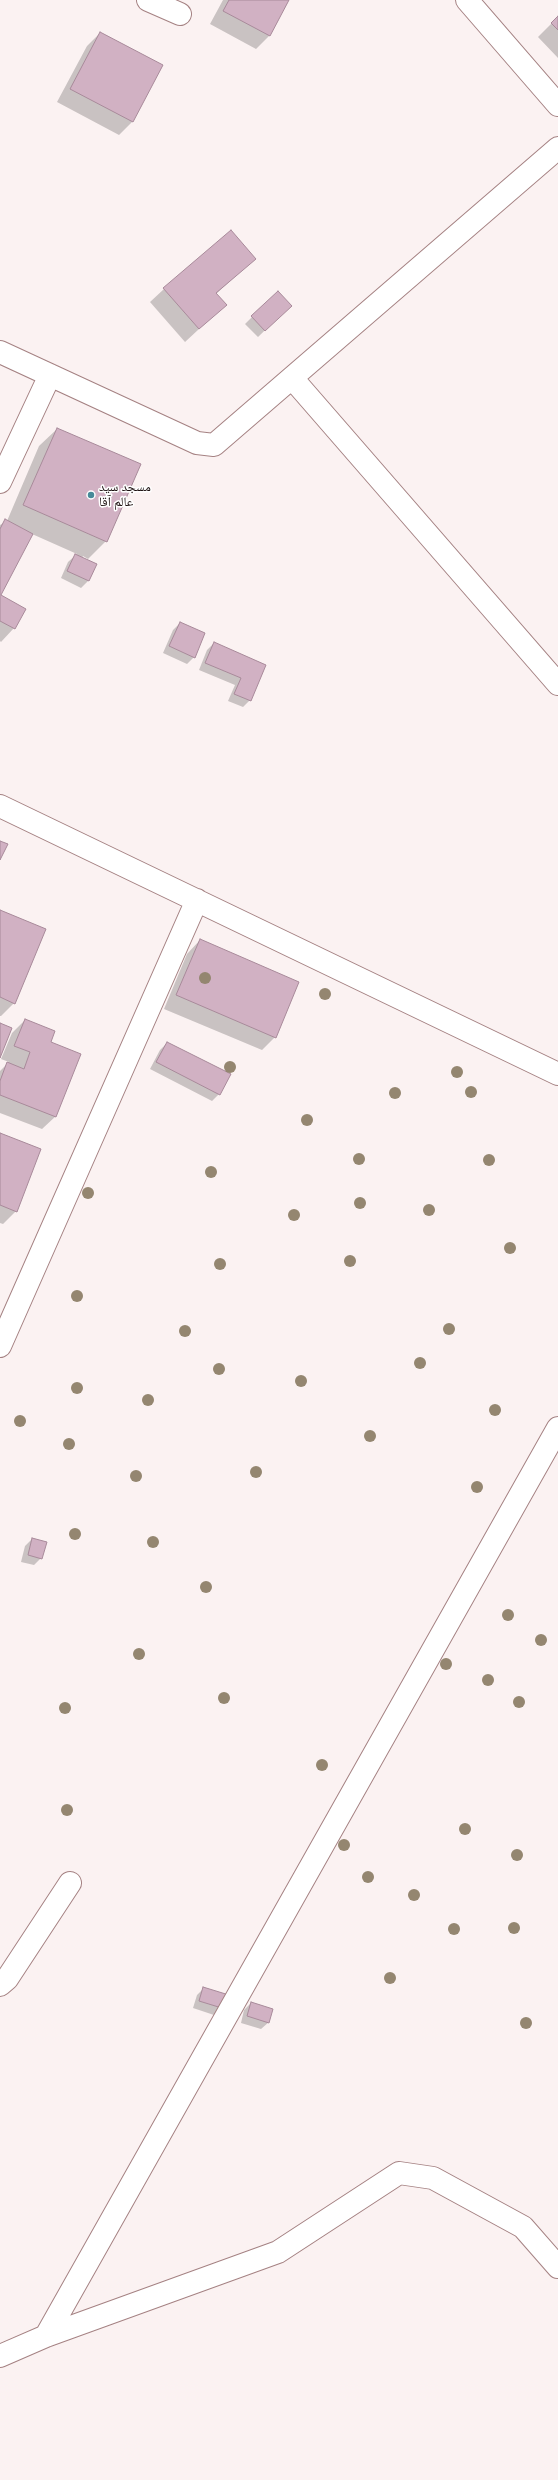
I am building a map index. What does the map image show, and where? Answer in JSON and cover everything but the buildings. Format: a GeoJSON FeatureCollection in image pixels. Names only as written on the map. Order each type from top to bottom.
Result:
{"type":"FeatureCollection","features":[{"type":"Feature","properties":{"kind":"street"},"geometry":{"type":"LineString","coordinates":[[148,0],[180,14]]}},
{"type":"Feature","properties":{"kind":"street"},"geometry":{"type":"LineString","coordinates":[[467,0],[558,105]]}},
{"type":"Feature","properties":{"kind":"street"},"geometry":{"type":"LineString","coordinates":[[0,352],[197,443],[214,445],[558,148]]}},
{"type":"Feature","properties":{"kind":"street"},"geometry":{"type":"LineString","coordinates":[[0,482],[50,375]]}},
{"type":"Feature","properties":{"kind":"street"},"geometry":{"type":"LineString","coordinates":[[292,378],[558,684]]}},
{"type":"Feature","properties":{"kind":"street"},"geometry":{"type":"LineString","coordinates":[[0,806],[558,1074]]}},
{"type":"Feature","properties":{"kind":"street"},"geometry":{"type":"LineString","coordinates":[[0,1346],[197,900]]}},
{"type":"Feature","properties":{"kind":"street"},"geometry":{"type":"LineString","coordinates":[[46,2336],[558,1428]]}},
{"type":"Feature","properties":{"kind":"street"},"geometry":{"type":"LineString","coordinates":[[0,1985],[7,1979],[70,1883]]}},
{"type":"Feature","properties":{"kind":"street"},"geometry":{"type":"LineString","coordinates":[[0,2356],[46,2336],[278,2252],[399,2173],[433,2178],[523,2227],[558,2267]]}},
{"type":"Feature","properties":{"kind":"place","name":"مسجد سید عالم آقا"},"geometry":{"type":"Point","coordinates":[91,495]}}]}
